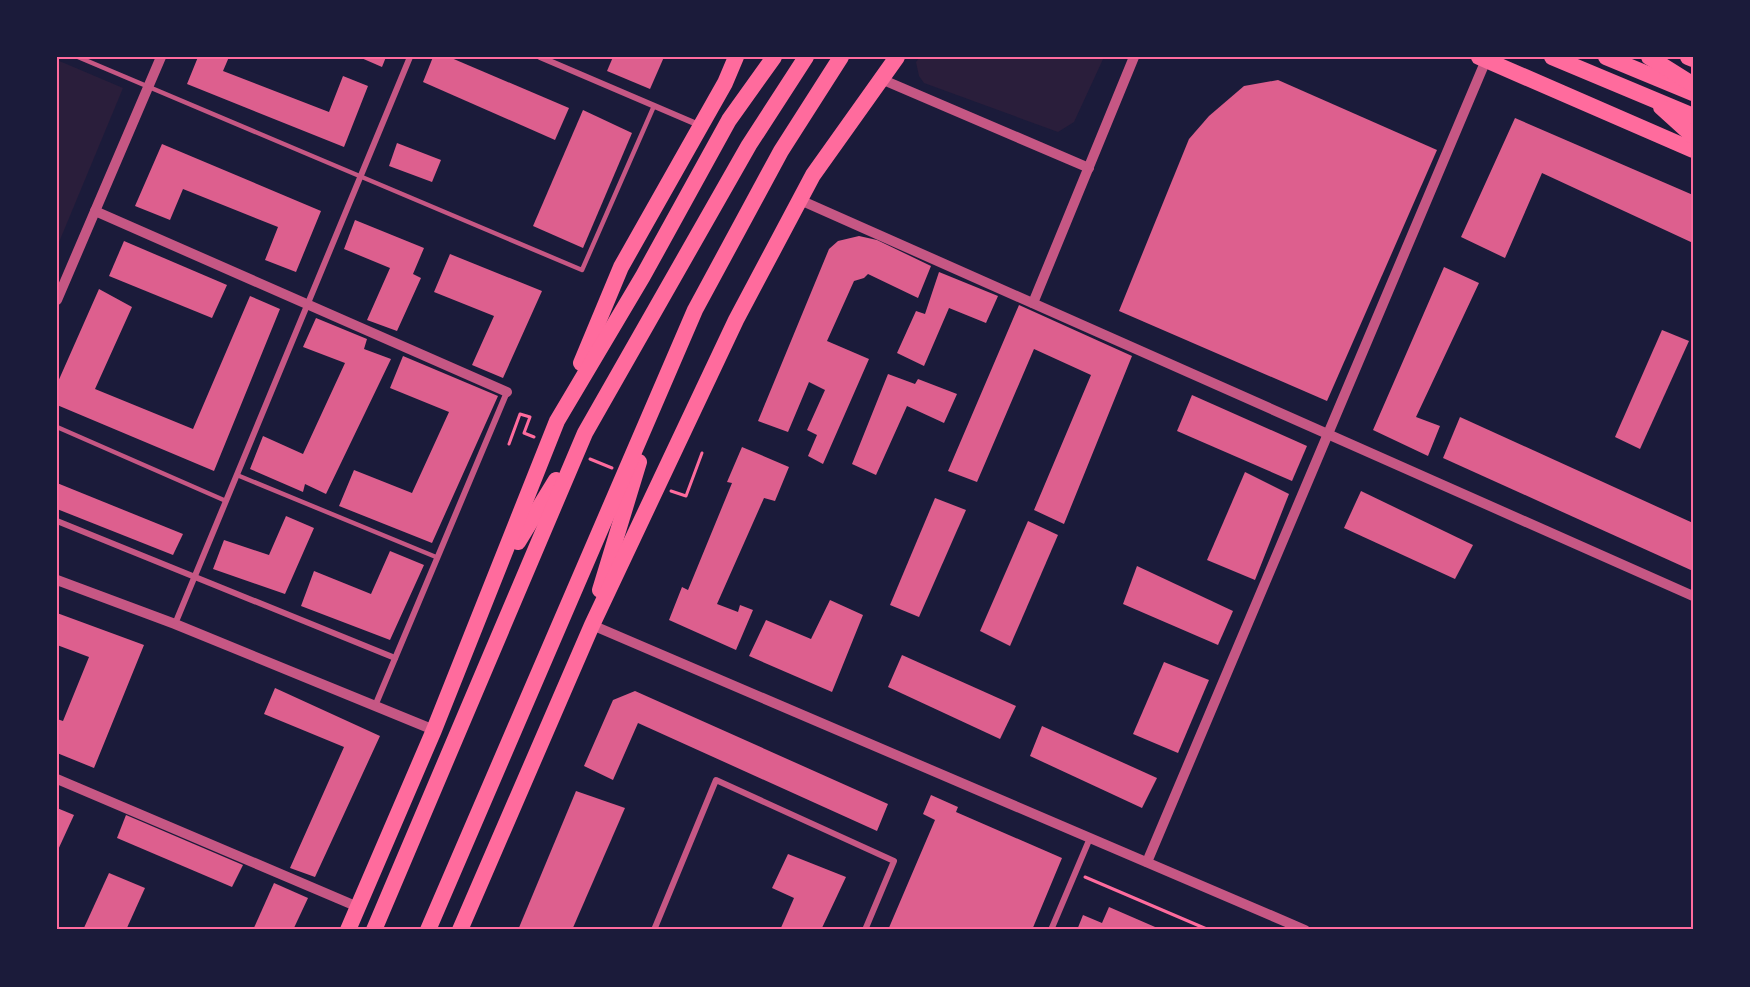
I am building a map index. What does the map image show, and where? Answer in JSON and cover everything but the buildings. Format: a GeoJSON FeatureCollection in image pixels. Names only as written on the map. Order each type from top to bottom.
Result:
{"type":"FeatureCollection","features":[{"type":"Feature","properties":{"kind":"highway"},"geometry":{"type":"LineString","coordinates":[[348,930],[434,730],[621,267],[725,83],[736,57]]}},
{"type":"Feature","properties":{"kind":"highway"},"geometry":{"type":"LineString","coordinates":[[557,421],[643,276],[729,120],[774,57]]}},
{"type":"Feature","properties":{"kind":"highway"},"geometry":{"type":"LineString","coordinates":[[494,580],[585,433],[748,145],[806,57]]}},
{"type":"Feature","properties":{"kind":"highway"},"geometry":{"type":"LineString","coordinates":[[428,930],[695,310],[781,151],[841,57]]}},
{"type":"Feature","properties":{"kind":"highway"},"geometry":{"type":"LineString","coordinates":[[460,930],[592,625],[736,320],[813,174],[897,57]]}},
{"type":"Feature","properties":{"kind":"highway"},"geometry":{"type":"LineString","coordinates":[[1552,57],[1693,116]]}},
{"type":"Feature","properties":{"kind":"highway"},"geometry":{"type":"LineString","coordinates":[[1606,57],[1693,93]]}},
{"type":"Feature","properties":{"kind":"highway"},"geometry":{"type":"LineString","coordinates":[[1648,57],[1693,85]]}},
{"type":"Feature","properties":{"kind":"highway"},"geometry":{"type":"LineString","coordinates":[[1688,57],[1693,59]]}},
{"type":"Feature","properties":{"kind":"highway"},"geometry":{"type":"LineString","coordinates":[[1482,58],[1693,150]]}},
{"type":"Feature","properties":{"kind":"highway"},"geometry":{"type":"LineString","coordinates":[[1652,99],[1693,136]]}},
{"type":"Feature","properties":{"kind":"highway"},"geometry":{"type":"LineString","coordinates":[[582,648],[665,378]]}},
{"type":"Feature","properties":{"kind":"highway"},"geometry":{"type":"LineString","coordinates":[[374,930],[585,433]]}},
{"type":"Feature","properties":{"kind":"street"},"geometry":{"type":"LineString","coordinates":[[57,300],[161,57]]}},
{"type":"Feature","properties":{"kind":"street"},"geometry":{"type":"LineString","coordinates":[[175,624],[410,57]]}},
{"type":"Feature","properties":{"kind":"street"},"geometry":{"type":"LineString","coordinates":[[540,57],[701,126]]}},
{"type":"Feature","properties":{"kind":"street"},"geometry":{"type":"LineString","coordinates":[[1033,303],[1134,57]]}},
{"type":"Feature","properties":{"kind":"street"},"geometry":{"type":"LineString","coordinates":[[1147,862],[1328,434],[1482,58]]}},
{"type":"Feature","properties":{"kind":"street"},"geometry":{"type":"LineString","coordinates":[[881,79],[1089,168]]}},
{"type":"Feature","properties":{"kind":"street"},"geometry":{"type":"LineString","coordinates":[[800,200],[1693,596]]}},
{"type":"Feature","properties":{"kind":"street"},"geometry":{"type":"LineString","coordinates":[[95,211],[507,392],[375,706]]}},
{"type":"Feature","properties":{"kind":"street"},"geometry":{"type":"LineString","coordinates":[[57,521],[395,658]]}},
{"type":"Feature","properties":{"kind":"street"},"geometry":{"type":"LineString","coordinates":[[57,580],[175,624],[434,730]]}},
{"type":"Feature","properties":{"kind":"street"},"geometry":{"type":"LineString","coordinates":[[592,625],[1305,930]]}},
{"type":"Feature","properties":{"kind":"street"},"geometry":{"type":"LineString","coordinates":[[57,779],[358,907]]}},
{"type":"Feature","properties":{"kind":"street"},"geometry":{"type":"LineString","coordinates":[[654,930],[716,780],[894,861],[865,930]]}},
{"type":"Feature","properties":{"kind":"street"},"geometry":{"type":"LineString","coordinates":[[1051,930],[1090,838]]}},
{"type":"Feature","properties":{"kind":"lane"},"geometry":{"type":"LineString","coordinates":[[78,57],[582,270],[654,106]]}},
{"type":"Feature","properties":{"kind":"lane"},"geometry":{"type":"LineString","coordinates":[[57,427],[226,501]]}},
{"type":"Feature","properties":{"kind":"lane"},"geometry":{"type":"LineString","coordinates":[[237,475],[436,557]]}},
{"type":"Feature","properties":{"kind":"path"},"geometry":{"type":"LineString","coordinates":[[509,444],[520,414],[530,417],[524,433],[535,438]]}},
{"type":"Feature","properties":{"kind":"path"},"geometry":{"type":"LineString","coordinates":[[664,488],[686,496],[702,453]]}},
{"type":"Feature","properties":{"kind":"path"},"geometry":{"type":"LineString","coordinates":[[589,459],[621,471]]}},
{"type":"Feature","properties":{"kind":"path"},"geometry":{"type":"LineString","coordinates":[[1075,873],[1209,930]]}},
{"type":"Feature","properties":{"kind":"shaded area"},"geometry":{"type":"Polygon","coordinates":[[[920,57],[1104,57],[1074,122],[1058,132],[924,83],[919,76],[916,62],[920,57]]]}},
{"type":"Feature","properties":{"kind":"shaded area"},"geometry":{"type":"Polygon","coordinates":[[[57,60],[123,88],[57,247],[57,60]]]}}]}
